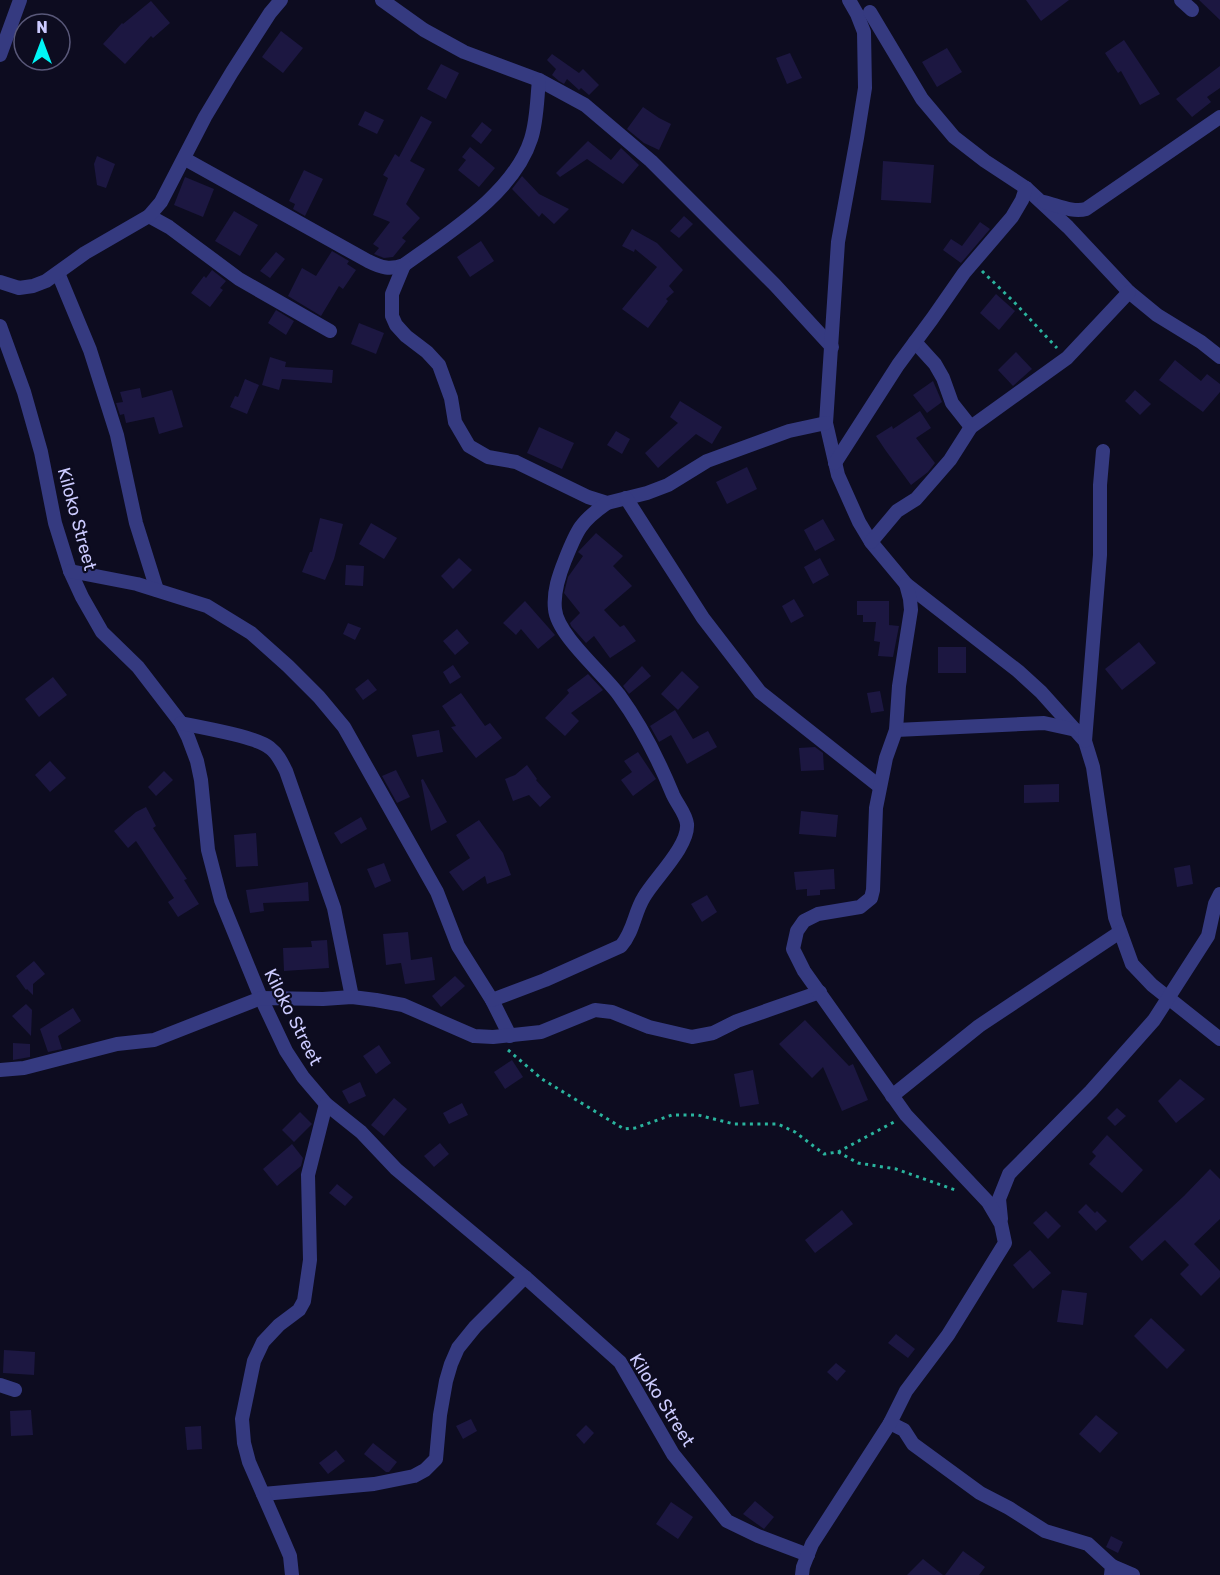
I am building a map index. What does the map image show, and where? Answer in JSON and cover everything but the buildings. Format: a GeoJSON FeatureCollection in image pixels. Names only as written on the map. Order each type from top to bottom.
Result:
{"type":"FeatureCollection","features":[{"type":"Feature","properties":{"kind":"street"},"geometry":{"type":"LineString","coordinates":[[0,55],[20,0]]}},
{"type":"Feature","properties":{"kind":"street"},"geometry":{"type":"LineString","coordinates":[[0,282],[19,288],[33,286],[149,216],[161,202],[205,117],[270,13],[281,0]]}},
{"type":"Feature","properties":{"kind":"street"},"geometry":{"type":"LineString","coordinates":[[382,0],[424,30],[464,52],[539,80],[585,105],[651,161],[832,347]]}},
{"type":"Feature","properties":{"kind":"street"},"geometry":{"type":"LineString","coordinates":[[849,0],[864,32]]}},
{"type":"Feature","properties":{"kind":"street"},"geometry":{"type":"LineString","coordinates":[[1181,0],[1192,10]]}},
{"type":"Feature","properties":{"kind":"street"},"geometry":{"type":"LineString","coordinates":[[872,6],[864,32],[865,88],[858,138],[839,234],[826,423],[835,463],[859,522],[871,542],[906,584],[1018,670],[1085,741]]}},
{"type":"Feature","properties":{"kind":"street"},"geometry":{"type":"LineString","coordinates":[[872,6],[916,90],[939,121],[967,149],[1026,188],[1042,202],[1129,292],[1157,315],[1201,342],[1220,357]]}},
{"type":"Feature","properties":{"kind":"street"},"geometry":{"type":"LineString","coordinates":[[185,159],[368,261],[380,267],[392,269],[404,265],[486,203],[519,164],[531,140],[539,80]]}},
{"type":"Feature","properties":{"kind":"street"},"geometry":{"type":"LineString","coordinates":[[1042,202],[1070,210],[1086,209],[1220,117]]}},
{"type":"Feature","properties":{"kind":"street"},"geometry":{"type":"LineString","coordinates":[[835,463],[898,365],[964,273],[1012,217],[1026,188]]}},
{"type":"Feature","properties":{"kind":"street"},"geometry":{"type":"LineString","coordinates":[[149,216],[169,227],[239,279],[330,331]]}},
{"type":"Feature","properties":{"kind":"street"},"geometry":{"type":"LineString","coordinates":[[404,265],[392,294],[392,316],[405,336],[427,352],[439,365],[451,398],[455,422],[469,446],[489,457],[516,462],[588,497],[607,503]]}},
{"type":"Feature","properties":{"kind":"street"},"geometry":{"type":"LineString","coordinates":[[58,273],[90,350],[112,419],[136,523],[157,590]]}},
{"type":"Feature","properties":{"kind":"street"},"geometry":{"type":"LineString","coordinates":[[871,542],[897,511],[916,499],[950,460],[971,427],[1066,358],[1129,292]]}},
{"type":"Feature","properties":{"kind":"street","name":"Kiloko Street"},"geometry":{"type":"LineString","coordinates":[[0,326],[13,358],[26,401],[40,452],[55,523],[70,571],[102,632],[138,667],[181,723],[197,761],[208,850],[221,900],[261,998],[286,1051],[303,1077],[326,1104],[361,1132],[409,1180],[525,1277],[620,1362],[673,1454],[727,1521],[758,1536],[808,1555]]}},
{"type":"Feature","properties":{"kind":"street"},"geometry":{"type":"LineString","coordinates":[[915,342],[935,364],[952,403],[971,427]]}},
{"type":"Feature","properties":{"kind":"street"},"geometry":{"type":"LineString","coordinates":[[492,1000],[545,980],[621,946],[628,938],[642,899],[678,849],[687,825],[654,754],[619,695],[570,639],[558,621],[555,610],[557,581],[576,534],[588,517],[607,503],[668,485],[707,460],[780,434],[826,423]]}},
{"type":"Feature","properties":{"kind":"street"},"geometry":{"type":"LineString","coordinates":[[1103,451],[1100,485],[1100,555],[1085,741],[1093,767],[1111,889],[1120,932],[1132,964],[1167,998],[1220,1039]]}},
{"type":"Feature","properties":{"kind":"street"},"geometry":{"type":"LineString","coordinates":[[626,498],[703,618],[760,692],[879,786]]}},
{"type":"Feature","properties":{"kind":"street"},"geometry":{"type":"LineString","coordinates":[[70,571],[157,590],[207,606],[251,633],[319,697],[344,727],[437,892],[458,946],[492,1000],[505,1042]]}},
{"type":"Feature","properties":{"kind":"street"},"geometry":{"type":"LineString","coordinates":[[906,584],[911,610],[899,686],[896,730],[879,786],[871,898],[860,907],[830,911],[804,921],[797,931],[793,948],[796,958],[906,1115],[988,1202],[1001,1224]]}},
{"type":"Feature","properties":{"kind":"street"},"geometry":{"type":"LineString","coordinates":[[181,723],[254,741],[268,746],[277,755],[295,794],[334,908],[352,997]]}},
{"type":"Feature","properties":{"kind":"street"},"geometry":{"type":"LineString","coordinates":[[896,730],[1044,723],[1076,730]]}},
{"type":"Feature","properties":{"kind":"street"},"geometry":{"type":"LineString","coordinates":[[802,1575],[812,1544],[890,1423],[906,1390],[948,1335],[1003,1248],[1005,1237],[1001,1224],[999,1199],[1009,1174],[1090,1091],[1154,1020],[1208,936],[1215,904],[1220,894]]}},
{"type":"Feature","properties":{"kind":"street"},"geometry":{"type":"LineString","coordinates":[[892,1096],[979,1026],[1120,932]]}},
{"type":"Feature","properties":{"kind":"street"},"geometry":{"type":"LineString","coordinates":[[0,1070],[24,1068],[117,1044],[154,1040],[261,998],[352,997],[403,1005],[474,1036],[505,1042],[541,1032],[595,1010],[612,1012],[649,1027],[692,1037],[703,1036],[737,1021],[820,992]]}},
{"type":"Feature","properties":{"kind":"street"},"geometry":{"type":"LineString","coordinates":[[292,1575],[290,1556],[249,1462],[244,1443],[242,1419],[254,1361],[263,1342],[279,1325],[299,1310],[304,1301],[310,1260],[308,1175],[326,1104]]}},
{"type":"Feature","properties":{"kind":"street"},"geometry":{"type":"LineString","coordinates":[[262,1494],[374,1484],[414,1476],[425,1470],[436,1459],[446,1381],[459,1348],[475,1327],[525,1277]]}},
{"type":"Feature","properties":{"kind":"street"},"geometry":{"type":"LineString","coordinates":[[0,1385],[15,1390]]}},
{"type":"Feature","properties":{"kind":"street"},"geometry":{"type":"LineString","coordinates":[[890,1423],[904,1430],[914,1444],[980,1493],[1045,1531],[1088,1544],[1111,1571],[1133,1575]]}},
{"type":"Feature","properties":{"kind":"path"},"geometry":{"type":"LineString","coordinates":[[973,263],[1014,302],[1066,358]]}},
{"type":"Feature","properties":{"kind":"path"},"geometry":{"type":"LineString","coordinates":[[505,1042],[510,1051],[542,1079],[624,1129],[634,1128],[672,1115],[698,1115],[734,1124],[778,1124],[795,1132],[824,1154],[838,1152],[906,1115]]}},
{"type":"Feature","properties":{"kind":"path"},"geometry":{"type":"LineString","coordinates":[[838,1152],[858,1163],[896,1169],[988,1202]]}}]}
